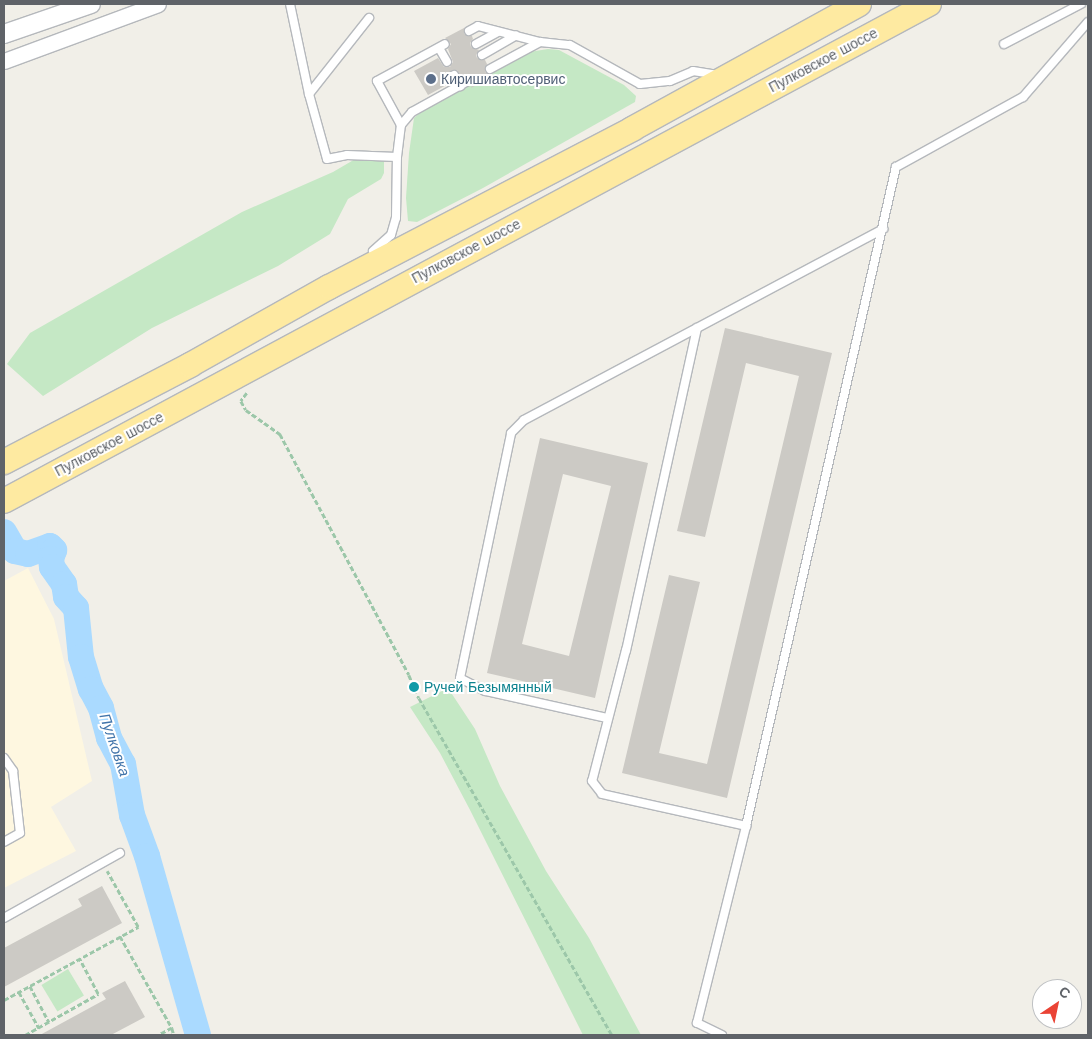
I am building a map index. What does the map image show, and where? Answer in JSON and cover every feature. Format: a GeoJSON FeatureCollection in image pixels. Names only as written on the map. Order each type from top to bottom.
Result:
{"type":"FeatureCollection","features":[{"type":"Feature","properties":{"kind":"highway"},"geometry":{"type":"LineString","coordinates":[[4,462],[190,365],[329,287],[452,225],[859,4]]}},
{"type":"Feature","properties":{"kind":"highway","name":"Пулковское шоссе"},"geometry":{"type":"LineString","coordinates":[[7,499],[928,4]]}},
{"type":"Feature","properties":{"kind":"street"},"geometry":{"type":"LineString","coordinates":[[4,34],[91,4]]}},
{"type":"Feature","properties":{"kind":"street"},"geometry":{"type":"LineString","coordinates":[[4,61],[158,4]]}},
{"type":"Feature","properties":{"kind":"lane"},"geometry":{"type":"LineString","coordinates":[[290,4],[309,94],[327,159],[347,155],[397,157]]}},
{"type":"Feature","properties":{"kind":"lane"},"geometry":{"type":"LineString","coordinates":[[1004,44],[1080,4]]}},
{"type":"Feature","properties":{"kind":"lane"},"geometry":{"type":"LineString","coordinates":[[309,94],[368,18]]}},
{"type":"Feature","properties":{"kind":"lane"},"geometry":{"type":"LineString","coordinates":[[722,1035],[697,1023],[746,826],[896,167],[1024,97],[1088,22]]}},
{"type":"Feature","properties":{"kind":"lane"},"geometry":{"type":"LineString","coordinates":[[469,31],[478,26],[540,42],[570,45],[640,84],[670,80],[693,71],[727,76]]}},
{"type":"Feature","properties":{"kind":"lane"},"geometry":{"type":"LineString","coordinates":[[476,44],[498,32]]}},
{"type":"Feature","properties":{"kind":"lane"},"geometry":{"type":"LineString","coordinates":[[482,55],[516,36]]}},
{"type":"Feature","properties":{"kind":"lane"},"geometry":{"type":"LineString","coordinates":[[490,69],[540,42]]}},
{"type":"Feature","properties":{"kind":"lane"},"geometry":{"type":"LineString","coordinates":[[401,125],[377,80],[442,46],[448,60]]}},
{"type":"Feature","properties":{"kind":"lane"},"geometry":{"type":"LineString","coordinates":[[454,75],[460,86]]}},
{"type":"Feature","properties":{"kind":"lane"},"geometry":{"type":"LineString","coordinates":[[365,256],[379,248],[391,235],[396,218],[397,157],[401,125],[412,112],[468,81]]}},
{"type":"Feature","properties":{"kind":"lane"},"geometry":{"type":"LineString","coordinates":[[607,718],[485,691],[460,678],[511,433],[524,420],[883,228]]}},
{"type":"Feature","properties":{"kind":"lane"},"geometry":{"type":"LineString","coordinates":[[329,287],[353,265]]}},
{"type":"Feature","properties":{"kind":"lane"},"geometry":{"type":"LineString","coordinates":[[697,328],[626,650],[592,782],[602,794],[746,826]]}},
{"type":"Feature","properties":{"kind":"lane"},"geometry":{"type":"LineString","coordinates":[[4,758],[12,771],[20,833],[4,842]]}},
{"type":"Feature","properties":{"kind":"lane"},"geometry":{"type":"LineString","coordinates":[[4,918],[120,853]]}},
{"type":"Feature","properties":{"kind":"path"},"geometry":{"type":"LineString","coordinates":[[244,370],[253,386],[241,401],[246,410],[280,434],[409,675],[419,698],[612,1035]]}},
{"type":"Feature","properties":{"kind":"path"},"geometry":{"type":"LineString","coordinates":[[4,1000],[138,927],[102,863]]}},
{"type":"Feature","properties":{"kind":"path"},"geometry":{"type":"LineString","coordinates":[[120,936],[172,1028],[174,1035]]}},
{"type":"Feature","properties":{"kind":"path"},"geometry":{"type":"LineString","coordinates":[[25,1035],[98,994],[79,959]]}},
{"type":"Feature","properties":{"kind":"path"},"geometry":{"type":"LineString","coordinates":[[30,986],[49,1022]]}},
{"type":"Feature","properties":{"kind":"path"},"geometry":{"type":"LineString","coordinates":[[18,992],[39,1028]]}},
{"type":"Feature","properties":{"kind":"path"},"geometry":{"type":"LineString","coordinates":[[159,1035],[172,1028]]}},
{"type":"Feature","properties":{"kind":"shaded area"},"geometry":{"type":"Polygon","coordinates":[[[28,568],[54,619],[92,781],[51,807],[76,851],[4,888],[4,581],[28,568]]]}},
{"type":"Feature","properties":{"kind":"green space"},"geometry":{"type":"Polygon","coordinates":[[[548,49],[559,50],[624,85],[636,96],[635,102],[483,188],[417,222],[408,221],[406,198],[414,118],[422,111],[529,52],[548,49]]]}},
{"type":"Feature","properties":{"kind":"green space"},"geometry":{"type":"Polygon","coordinates":[[[369,151],[381,152],[384,158],[384,173],[381,179],[348,199],[330,234],[278,266],[152,328],[43,396],[7,364],[30,333],[242,212],[333,172],[369,151]]]}},
{"type":"Feature","properties":{"kind":"green space"},"geometry":{"type":"Polygon","coordinates":[[[448,688],[475,729],[500,786],[546,871],[589,938],[641,1035],[583,1035],[440,753],[410,707],[448,688]]]}},
{"type":"Feature","properties":{"kind":"green space"},"geometry":{"type":"Polygon","coordinates":[[[68,969],[84,996],[57,1012],[41,985],[68,969]]]}},
{"type":"Feature","properties":{"kind":"building"},"geometry":{"type":"Polygon","coordinates":[[[464,28],[464,34],[472,36],[471,47],[479,50],[476,55],[477,58],[485,60],[487,64],[485,72],[493,76],[471,88],[474,81],[471,76],[461,77],[457,70],[452,70],[448,75],[452,82],[428,95],[414,71],[438,58],[444,67],[450,67],[453,62],[448,49],[451,44],[445,38],[464,28]]]}},
{"type":"Feature","properties":{"kind":"building"},"geometry":{"type":"Polygon","coordinates":[[[725,328],[832,353],[727,798],[622,773],[669,575],[700,582],[659,753],[707,764],[799,376],[746,363],[705,537],[677,531],[725,328]]]}},
{"type":"Feature","properties":{"kind":"building"},"geometry":{"type":"Polygon","coordinates":[[[540,438],[648,463],[595,698],[487,673],[540,438]],[[563,474],[522,644],[569,656],[611,486],[563,474]]]}},
{"type":"Feature","properties":{"kind":"building"},"geometry":{"type":"Polygon","coordinates":[[[102,886],[122,923],[4,987],[4,948],[82,906],[78,899],[102,886]]]}},
{"type":"Feature","properties":{"kind":"building"},"geometry":{"type":"Polygon","coordinates":[[[125,981],[145,1017],[111,1035],[40,1035],[106,999],[102,993],[125,981]]]}},
{"type":"Feature","properties":{"kind":"waterway","name":"Пулковка"},"geometry":{"type":"LineString","coordinates":[[4,532],[15,551],[28,554],[50,546],[54,550],[51,559],[52,567],[64,584],[66,597],[76,608],[81,657],[91,689],[101,708],[109,738],[123,764],[132,815],[147,856],[198,1035]]}},
{"type":"Feature","properties":{"kind":"place","name":"Киришиавтосервис"},"geometry":{"type":"Point","coordinates":[431,79]}},
{"type":"Feature","properties":{"kind":"place","name":"Ручей Безымянный"},"geometry":{"type":"Point","coordinates":[414,687]}}]}
